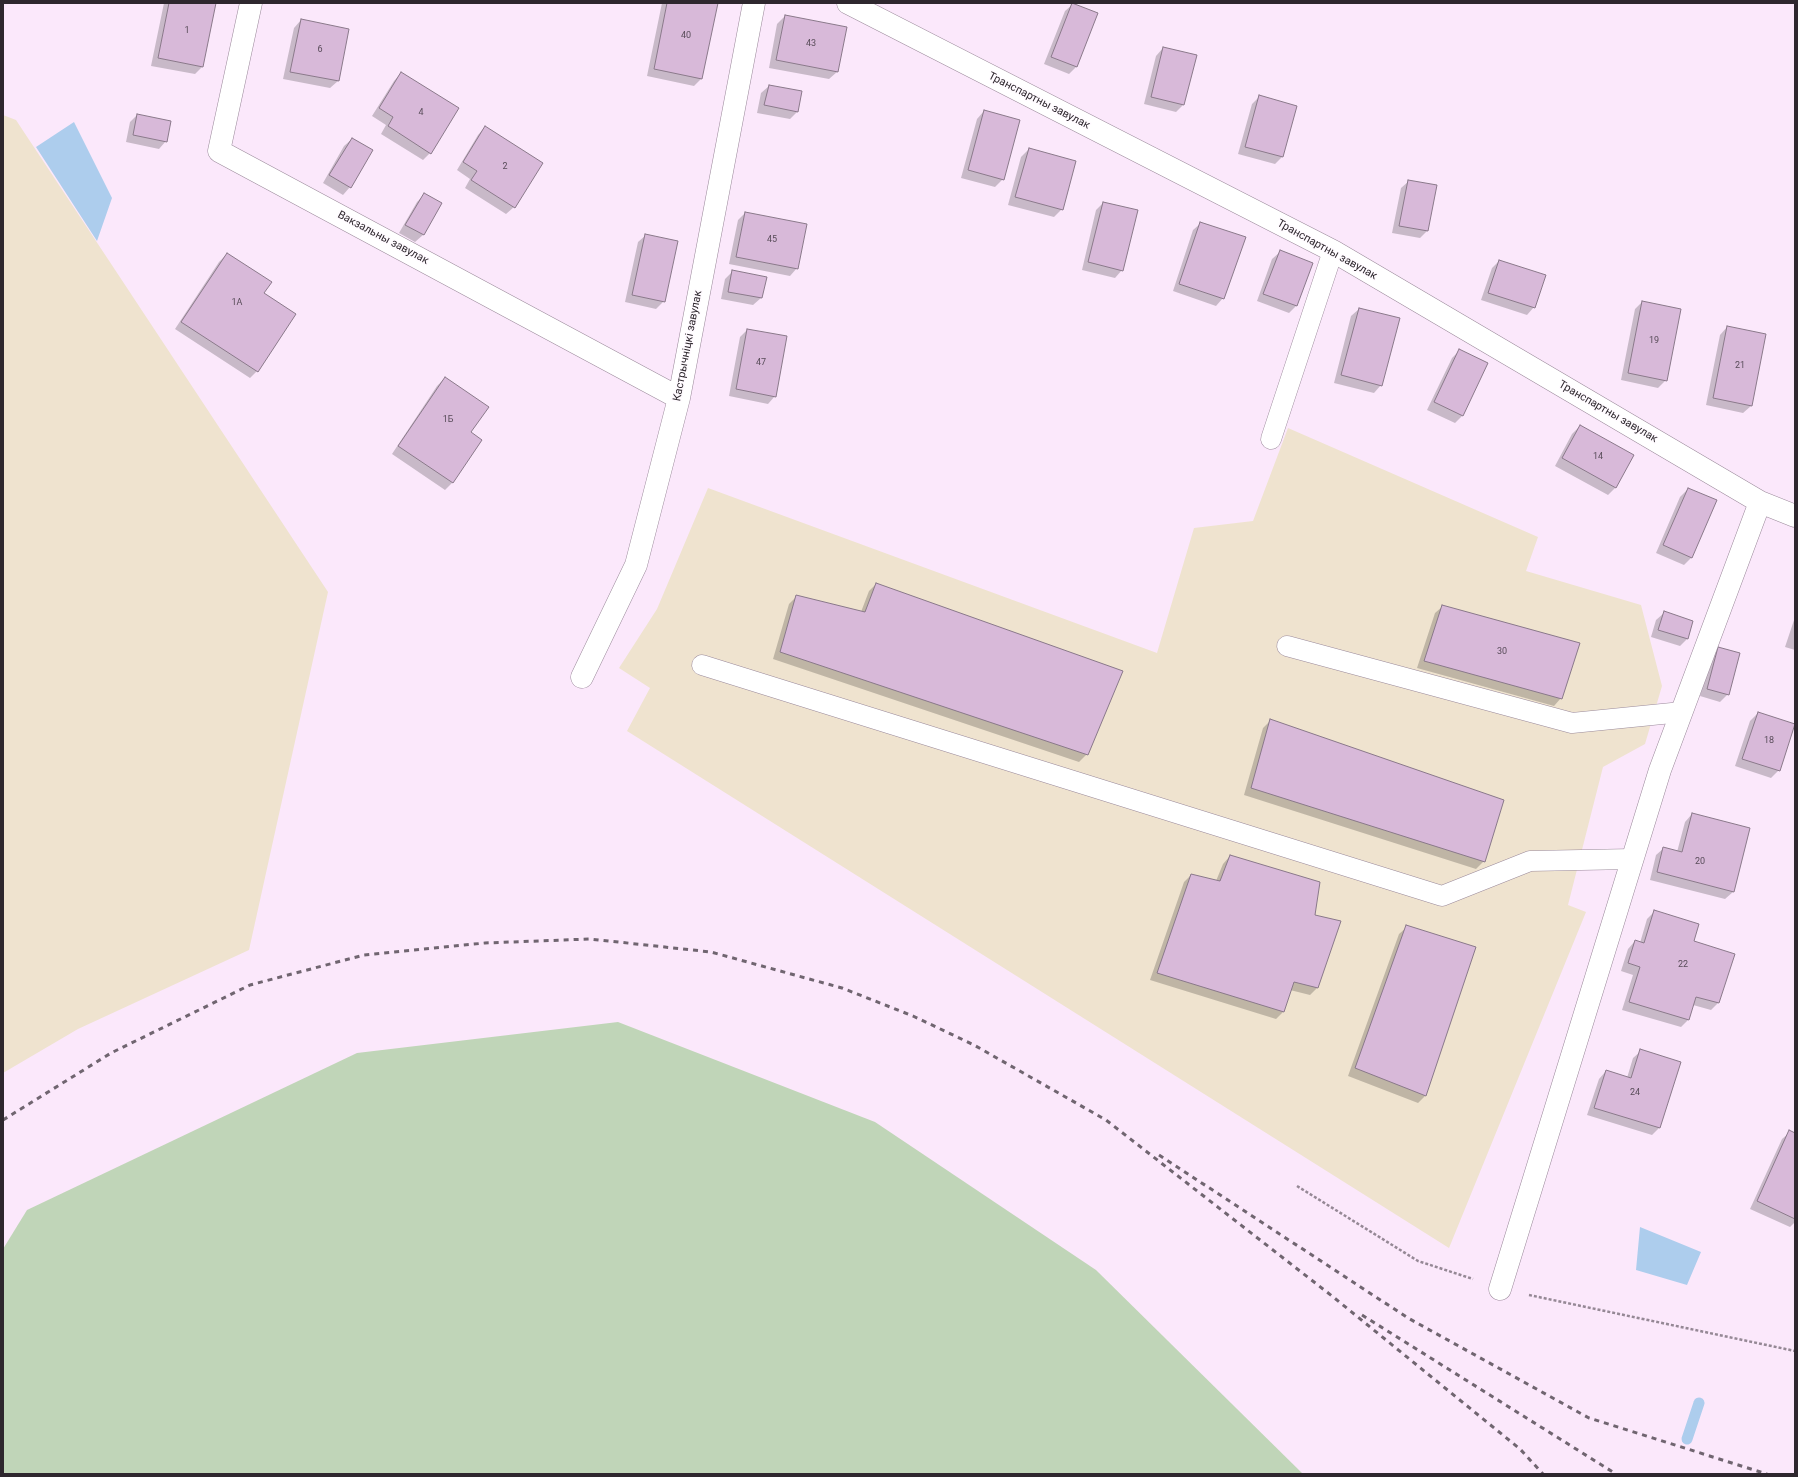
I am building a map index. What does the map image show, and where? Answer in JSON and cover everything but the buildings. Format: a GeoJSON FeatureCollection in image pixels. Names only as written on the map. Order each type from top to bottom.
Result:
{"type":"FeatureCollection","features":[{"type":"Feature","properties":{"kind":"street","name":"Вакзальны завулак"},"geometry":{"type":"LineString","coordinates":[[251,3],[219,150],[679,398]]}},
{"type":"Feature","properties":{"kind":"street","name":"Кастрычніцкі завулак"},"geometry":{"type":"LineString","coordinates":[[582,677],[636,565],[679,398],[754,3]]}},
{"type":"Feature","properties":{"kind":"street","name":"Транспартны завулак"},"geometry":{"type":"LineString","coordinates":[[848,3],[1333,251],[1760,502],[1795,516]]}},
{"type":"Feature","properties":{"kind":"street"},"geometry":{"type":"LineString","coordinates":[[1500,1289],[1660,770],[1760,502]]}},
{"type":"Feature","properties":{"kind":"lane"},"geometry":{"type":"LineString","coordinates":[[1271,439],[1333,251]]}},
{"type":"Feature","properties":{"kind":"lane"},"geometry":{"type":"LineString","coordinates":[[1287,646],[1572,723],[1682,712]]}},
{"type":"Feature","properties":{"kind":"lane"},"geometry":{"type":"LineString","coordinates":[[702,665],[1442,896],[1530,861],[1632,858]]}},
{"type":"Feature","properties":{"kind":"path"},"geometry":{"type":"LineString","coordinates":[[1297,1186],[1418,1261],[1500,1289],[1795,1351]]}},
{"type":"Feature","properties":{"kind":"shaded area"},"geometry":{"type":"Polygon","coordinates":[[[3,115],[16,120],[328,592],[249,950],[78,1029],[3,1073],[3,115]]]}},
{"type":"Feature","properties":{"kind":"shaded area"},"geometry":{"type":"Polygon","coordinates":[[[1288,428],[1538,537],[1526,571],[1641,605],[1662,686],[1645,744],[1603,767],[1568,905],[1586,912],[1449,1248],[627,731],[650,688],[619,668],[657,609],[708,488],[1157,653],[1194,528],[1253,521],[1288,428]]]}},
{"type":"Feature","properties":{"kind":"green space"},"geometry":{"type":"Polygon","coordinates":[[[618,1022],[875,1122],[1096,1270],[1303,1474],[3,1474],[3,1249],[27,1210],[357,1053],[618,1022]]]}},
{"type":"Feature","properties":{"kind":"water"},"geometry":{"type":"Polygon","coordinates":[[[74,122],[112,198],[97,241],[36,147],[74,122]]]}},
{"type":"Feature","properties":{"kind":"water"},"geometry":{"type":"Polygon","coordinates":[[[1640,1227],[1701,1252],[1687,1285],[1636,1270],[1640,1227]]]}},
{"type":"Feature","properties":{"kind":"waterway"},"geometry":{"type":"LineString","coordinates":[[1687,1439],[1699,1403]]}},
{"type":"Feature","properties":{"kind":"railway"},"geometry":{"type":"LineString","coordinates":[[3,1120],[111,1053],[250,985],[364,955],[485,943],[590,939],[711,952],[842,988],[913,1016],[974,1045],[1106,1120],[1332,1296],[1520,1449],[1543,1474]]}},
{"type":"Feature","properties":{"kind":"railway"},"geometry":{"type":"LineString","coordinates":[[1159,1155],[1408,1318],[1589,1418],[1767,1474]]}},
{"type":"Feature","properties":{"kind":"railway"},"geometry":{"type":"LineString","coordinates":[[1362,1315],[1616,1474]]}}]}
